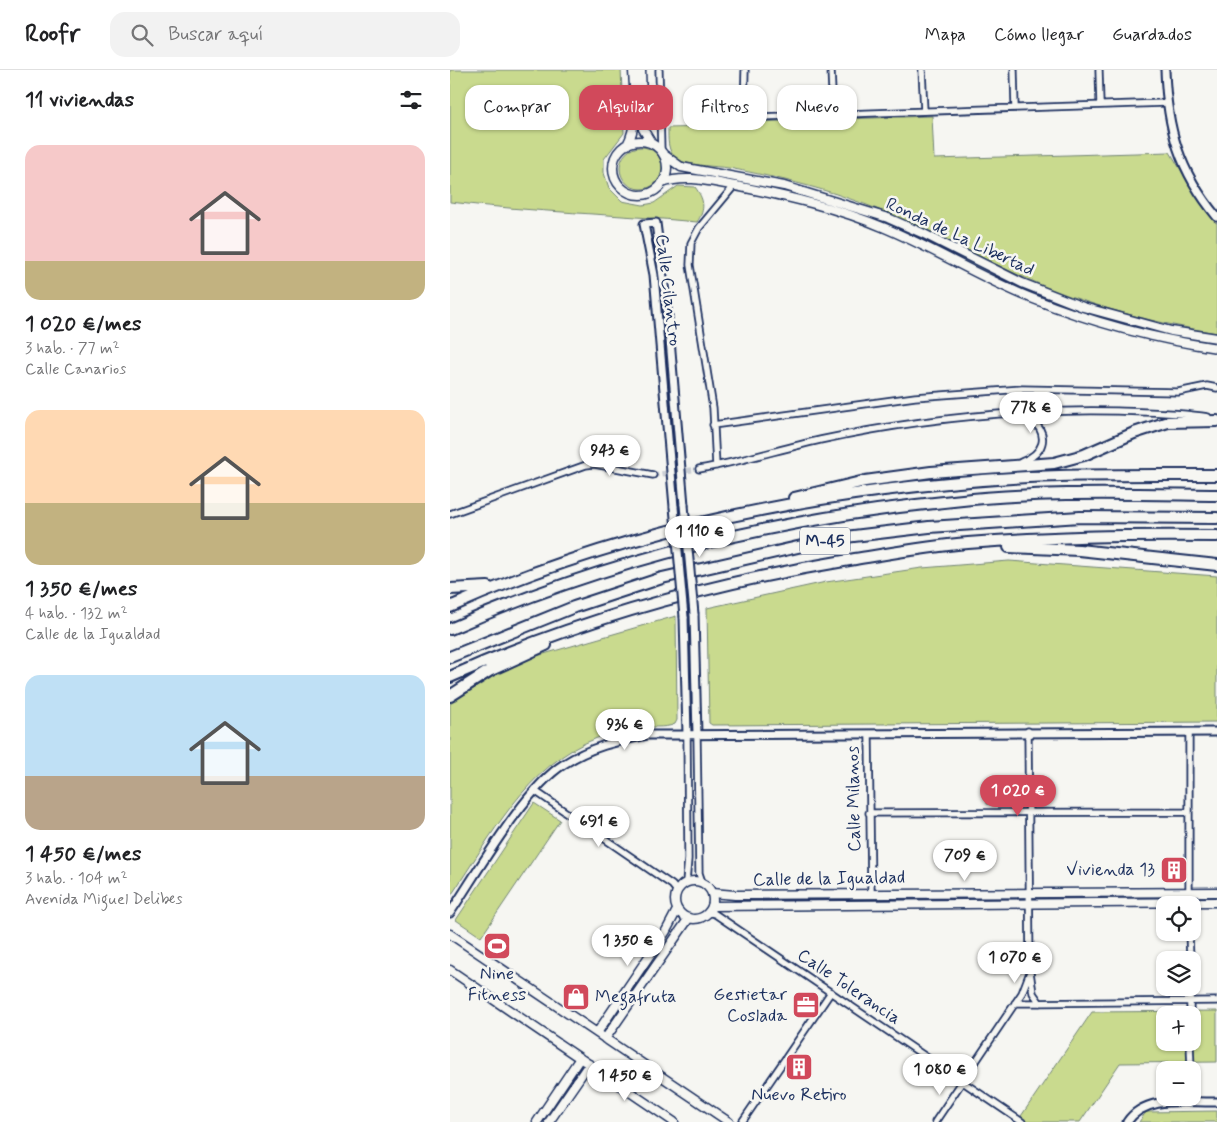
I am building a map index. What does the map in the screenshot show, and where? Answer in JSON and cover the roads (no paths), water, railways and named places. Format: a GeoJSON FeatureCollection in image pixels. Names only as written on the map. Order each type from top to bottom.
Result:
{"type":"FeatureCollection","features":[{"type":"Feature","properties":{"kind":"highway"},"geometry":{"type":"LineString","coordinates":[[750,512],[792,498],[865,481],[931,472],[1041,465],[1070,459],[1134,433],[1168,422],[1217,420]]}},
{"type":"Feature","properties":{"kind":"highway"},"geometry":{"type":"LineString","coordinates":[[450,607],[496,586],[598,551],[750,512],[870,491],[954,483],[1107,475],[1217,475]]}},
{"type":"Feature","properties":{"kind":"highway","name":"M-45"},"geometry":{"type":"LineString","coordinates":[[450,629],[512,601],[564,583],[741,534],[830,517],[954,500],[1075,494],[1217,495]]}},
{"type":"Feature","properties":{"kind":"highway","name":"M-45"},"geometry":{"type":"LineString","coordinates":[[451,657],[574,607],[662,578],[837,538],[930,527],[1080,517],[1217,518]]}},
{"type":"Feature","properties":{"kind":"highway"},"geometry":{"type":"LineString","coordinates":[[450,677],[582,624],[726,584],[800,568],[910,550],[967,543],[1062,537],[1217,536]]}},
{"type":"Feature","properties":{"kind":"highway"},"geometry":{"type":"LineString","coordinates":[[910,550],[1020,547],[1217,565]]}},
{"type":"Feature","properties":{"kind":"highway"},"geometry":{"type":"LineString","coordinates":[[450,589],[496,586]]}},
{"type":"Feature","properties":{"kind":"highway"},"geometry":{"type":"LineString","coordinates":[[450,621],[501,602],[512,601]]}},
{"type":"Feature","properties":{"kind":"highway"},"geometry":{"type":"LineString","coordinates":[[450,696],[489,671],[564,636],[582,624]]}},
{"type":"Feature","properties":{"kind":"main road"},"geometry":{"type":"LineString","coordinates":[[627,145],[633,134],[635,123],[633,70]]}},
{"type":"Feature","properties":{"kind":"main road"},"geometry":{"type":"LineString","coordinates":[[641,70],[643,129],[652,144],[662,152],[667,172],[662,183],[650,193],[634,194],[620,186],[616,180],[614,164],[620,150],[627,145],[639,141],[652,144]]}},
{"type":"Feature","properties":{"kind":"main road","name":"Ronda de La Libertad"},"geometry":{"type":"LineString","coordinates":[[662,152],[681,167],[784,186],[880,215],[922,232],[1022,283],[1083,306],[1171,330],[1217,338]]}},
{"type":"Feature","properties":{"kind":"main road","name":"Ronda de La Libertad"},"geometry":{"type":"LineString","coordinates":[[662,183],[673,179],[688,179],[734,186],[805,202],[884,227],[1030,297],[1058,308],[1148,335],[1217,348]]}},
{"type":"Feature","properties":{"kind":"main road"},"geometry":{"type":"LineString","coordinates":[[686,882],[702,882],[712,893],[710,909],[700,918],[689,918],[677,910],[674,902],[676,891],[686,882]]}},
{"type":"Feature","properties":{"kind":"main road","name":"Calle de la Igualdad"},"geometry":{"type":"LineString","coordinates":[[712,893],[735,895],[1217,892]]}},
{"type":"Feature","properties":{"kind":"main road","name":"Calle de la Igualdad"},"geometry":{"type":"LineString","coordinates":[[710,909],[1029,902],[1156,903]]}},
{"type":"Feature","properties":{"kind":"main road","name":"Calle de la Igualdad"},"geometry":{"type":"LineString","coordinates":[[1201,903],[1217,902]]}},
{"type":"Feature","properties":{"kind":"main road"},"geometry":{"type":"LineString","coordinates":[[597,1033],[666,931],[677,910]]}},
{"type":"Feature","properties":{"kind":"main road"},"geometry":{"type":"LineString","coordinates":[[605,1039],[689,918]]}},
{"type":"Feature","properties":{"kind":"main road"},"geometry":{"type":"LineString","coordinates":[[450,934],[729,1122]]}},
{"type":"Feature","properties":{"kind":"main road"},"geometry":{"type":"LineString","coordinates":[[450,970],[674,1122]]}},
{"type":"Feature","properties":{"kind":"main road"},"geometry":{"type":"LineString","coordinates":[[537,1122],[580,1058]]}},
{"type":"Feature","properties":{"kind":"main road"},"geometry":{"type":"LineString","coordinates":[[549,1122],[589,1064]]}},
{"type":"Feature","properties":{"kind":"street"},"geometry":{"type":"LineString","coordinates":[[659,70],[662,152]]}},
{"type":"Feature","properties":{"kind":"street"},"geometry":{"type":"LineString","coordinates":[[744,70],[746,106],[751,113],[758,117],[777,116]]}},
{"type":"Feature","properties":{"kind":"street"},"geometry":{"type":"LineString","coordinates":[[831,70],[831,85]]}},
{"type":"Feature","properties":{"kind":"street"},"geometry":{"type":"LineString","coordinates":[[922,70],[924,111]]}},
{"type":"Feature","properties":{"kind":"street"},"geometry":{"type":"LineString","coordinates":[[1014,70],[1015,108]]}},
{"type":"Feature","properties":{"kind":"street"},"geometry":{"type":"LineString","coordinates":[[1099,70],[1100,104]]}},
{"type":"Feature","properties":{"kind":"street"},"geometry":{"type":"LineString","coordinates":[[1165,70],[1166,103],[1171,130],[1180,156],[1192,180],[1217,217]]}},
{"type":"Feature","properties":{"kind":"street"},"geometry":{"type":"LineString","coordinates":[[857,113],[1166,103]]}},
{"type":"Feature","properties":{"kind":"street"},"geometry":{"type":"LineString","coordinates":[[716,466],[713,408],[690,265],[692,244],[699,228],[734,186]]}},
{"type":"Feature","properties":{"kind":"street","name":"Calle Cilantro"},"geometry":{"type":"LineString","coordinates":[[686,882],[688,859],[684,617],[654,274],[644,224],[656,223],[662,267],[694,614],[698,866],[702,882]]}},
{"type":"Feature","properties":{"kind":"street"},"geometry":{"type":"LineString","coordinates":[[713,425],[915,397],[1022,389],[1178,392],[1207,386],[1217,388]]}},
{"type":"Feature","properties":{"kind":"street"},"geometry":{"type":"LineString","coordinates":[[699,469],[868,431],[917,423],[984,416],[1044,411],[1096,411],[1177,414],[1217,420]]}},
{"type":"Feature","properties":{"kind":"street"},"geometry":{"type":"LineString","coordinates":[[984,416],[1031,418],[1040,428],[1042,436],[1039,452],[1034,457],[997,467]]}},
{"type":"Feature","properties":{"kind":"street"},"geometry":{"type":"LineString","coordinates":[[450,514],[586,465],[594,464],[653,475]]}},
{"type":"Feature","properties":{"kind":"street"},"geometry":{"type":"LineString","coordinates":[[1028,731],[1030,972],[1033,993],[1040,1003]]}},
{"type":"Feature","properties":{"kind":"street"},"geometry":{"type":"LineString","coordinates":[[450,913],[535,791],[563,764],[604,744],[647,735],[1028,731],[1217,732]]}},
{"type":"Feature","properties":{"kind":"street"},"geometry":{"type":"LineString","coordinates":[[1189,732],[1189,896]]}},
{"type":"Feature","properties":{"kind":"street","name":"Calle Milanos"},"geometry":{"type":"LineString","coordinates":[[869,734],[871,893]]}},
{"type":"Feature","properties":{"kind":"street"},"geometry":{"type":"LineString","coordinates":[[535,791],[672,885],[676,891]]}},
{"type":"Feature","properties":{"kind":"street"},"geometry":{"type":"LineString","coordinates":[[869,813],[1189,812]]}},
{"type":"Feature","properties":{"kind":"street","name":"Calle Tolerancia"},"geometry":{"type":"LineString","coordinates":[[710,909],[1022,1122]]}},
{"type":"Feature","properties":{"kind":"street"},"geometry":{"type":"LineString","coordinates":[[935,1122],[1022,993],[1030,972]]}},
{"type":"Feature","properties":{"kind":"street"},"geometry":{"type":"LineString","coordinates":[[742,1122],[831,992]]}},
{"type":"Feature","properties":{"kind":"street"},"geometry":{"type":"LineString","coordinates":[[1190,996],[1190,1006]]}},
{"type":"Feature","properties":{"kind":"street"},"geometry":{"type":"LineString","coordinates":[[1015,1003],[1217,1001]]}},
{"type":"Feature","properties":{"kind":"street"},"geometry":{"type":"LineString","coordinates":[[1201,1101],[1217,1102]]}},
{"type":"Feature","properties":{"kind":"street"},"geometry":{"type":"LineString","coordinates":[[1127,1122],[1137,1110],[1156,1103]]}},
{"type":"Feature","properties":{"kind":"tunnel"},"geometry":{"type":"LineString","coordinates":[[653,475],[699,469]]}},
{"type":"Feature","properties":{"kind":"place","name":"Vivienda 13"},"geometry":{"type":"Point","coordinates":[1174,870]}},
{"type":"Feature","properties":{"kind":"place","name":"Nine Fitness"},"geometry":{"type":"Point","coordinates":[497,946]}},
{"type":"Feature","properties":{"kind":"place","name":"Megafruta"},"geometry":{"type":"Point","coordinates":[576,997]}},
{"type":"Feature","properties":{"kind":"place","name":"Gestietar Coslada"},"geometry":{"type":"Point","coordinates":[806,1005]}},
{"type":"Feature","properties":{"kind":"place","name":"Nuevo Retiro"},"geometry":{"type":"Point","coordinates":[799,1067]}}]}
